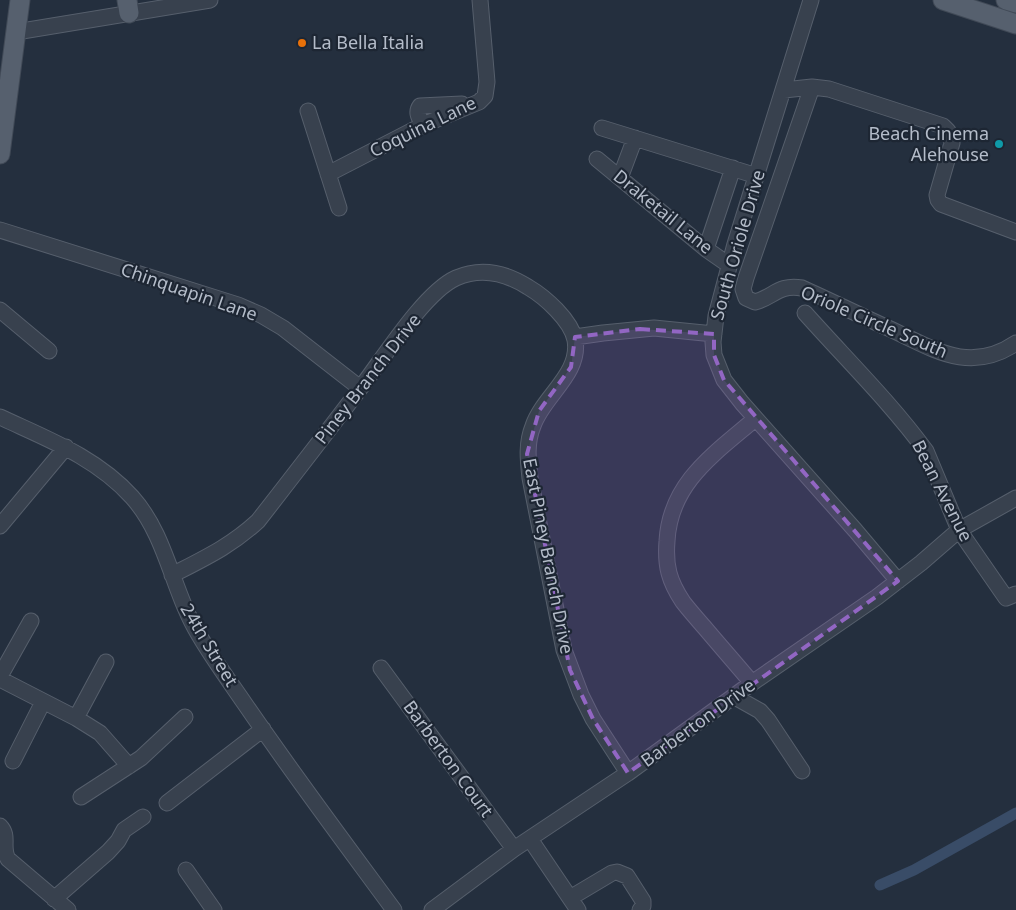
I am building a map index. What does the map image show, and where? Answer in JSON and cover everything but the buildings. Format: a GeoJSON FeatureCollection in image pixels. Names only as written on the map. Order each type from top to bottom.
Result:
{"type":"FeatureCollection","features":[{"type":"Feature","properties":{"kind":"main road"},"geometry":{"type":"LineString","coordinates":[[0,154],[20,0]]}},
{"type":"Feature","properties":{"kind":"main road"},"geometry":{"type":"LineString","coordinates":[[942,0],[1016,24]]}},
{"type":"Feature","properties":{"kind":"main road"},"geometry":{"type":"LineString","coordinates":[[1006,0],[1016,3]]}},
{"type":"Feature","properties":{"kind":"street"},"geometry":{"type":"LineString","coordinates":[[16,32],[128,7],[210,0]]}},
{"type":"Feature","properties":{"kind":"street","name":"Coquina Lane"},"geometry":{"type":"LineString","coordinates":[[328,174],[423,125],[418,115],[420,106],[474,104],[485,96],[487,89],[480,0]]}},
{"type":"Feature","properties":{"kind":"street","name":"South Oriole Drive"},"geometry":{"type":"LineString","coordinates":[[811,0],[729,265],[716,316],[714,355],[724,380],[755,419],[856,530],[898,582]]}},
{"type":"Feature","properties":{"kind":"street"},"geometry":{"type":"LineString","coordinates":[[784,90],[812,87],[829,89],[942,126],[948,131],[952,143],[937,195],[938,200],[941,204],[1016,232]]}},
{"type":"Feature","properties":{"kind":"street","name":"Oriole Circle South"},"geometry":{"type":"LineString","coordinates":[[812,87],[746,278],[743,289],[746,298],[755,302],[776,290],[802,288],[932,350],[956,356],[981,358],[1006,350],[1016,344]]}},
{"type":"Feature","properties":{"kind":"street"},"geometry":{"type":"LineString","coordinates":[[308,111],[339,208]]}},
{"type":"Feature","properties":{"kind":"street"},"geometry":{"type":"LineString","coordinates":[[602,128],[756,176]]}},
{"type":"Feature","properties":{"kind":"street"},"geometry":{"type":"LineString","coordinates":[[620,178],[635,138]]}},
{"type":"Feature","properties":{"kind":"street","name":"Draketail Lane"},"geometry":{"type":"LineString","coordinates":[[597,159],[706,249],[729,265]]}},
{"type":"Feature","properties":{"kind":"street"},"geometry":{"type":"LineString","coordinates":[[706,249],[733,168]]}},
{"type":"Feature","properties":{"kind":"street","name":"Chinquapin Lane"},"geometry":{"type":"LineString","coordinates":[[0,230],[245,308],[283,328],[360,388]]}},
{"type":"Feature","properties":{"kind":"street","name":"Piney Branch Drive"},"geometry":{"type":"LineString","coordinates":[[172,575],[224,548],[242,536],[258,521],[435,292],[445,284],[474,272],[493,273],[510,278],[540,294],[562,317],[575,338]]}},
{"type":"Feature","properties":{"kind":"street"},"geometry":{"type":"LineString","coordinates":[[0,310],[50,351]]}},
{"type":"Feature","properties":{"kind":"street","name":"Bean Avenue"},"geometry":{"type":"LineString","coordinates":[[805,313],[904,422],[926,451],[959,530],[1006,598],[1016,594]]}},
{"type":"Feature","properties":{"kind":"street"},"geometry":{"type":"LineString","coordinates":[[575,338],[654,328],[714,334]]}},
{"type":"Feature","properties":{"kind":"street","name":"East Piney Branch Drive"},"geometry":{"type":"LineString","coordinates":[[575,338],[575,356],[572,367],[539,411],[529,439],[527,454],[530,478],[564,650],[570,670],[593,719],[628,773]]}},
{"type":"Feature","properties":{"kind":"street","name":"24th Street"},"geometry":{"type":"LineString","coordinates":[[0,418],[66,447],[94,464],[132,496],[154,529],[180,597],[200,637],[263,730],[394,910]]}},
{"type":"Feature","properties":{"kind":"street"},"geometry":{"type":"LineString","coordinates":[[752,683],[683,602],[672,583],[666,561],[667,530],[673,506],[682,488],[701,467],[755,419]]}},
{"type":"Feature","properties":{"kind":"street"},"geometry":{"type":"LineString","coordinates":[[0,526],[66,447]]}},
{"type":"Feature","properties":{"kind":"street","name":"Barberton Drive"},"geometry":{"type":"LineString","coordinates":[[432,910],[514,850],[628,773],[752,683],[898,582],[959,530],[1016,498]]}},
{"type":"Feature","properties":{"kind":"street"},"geometry":{"type":"LineString","coordinates":[[31,621],[0,678],[76,718],[100,733],[129,766]]}},
{"type":"Feature","properties":{"kind":"street"},"geometry":{"type":"LineString","coordinates":[[76,718],[106,662]]}},
{"type":"Feature","properties":{"kind":"street","name":"Barberton Court"},"geometry":{"type":"LineString","coordinates":[[381,668],[514,850]]}},
{"type":"Feature","properties":{"kind":"street"},"geometry":{"type":"LineString","coordinates":[[734,697],[760,710],[802,771]]}},
{"type":"Feature","properties":{"kind":"street"},"geometry":{"type":"LineString","coordinates":[[13,761],[43,702]]}},
{"type":"Feature","properties":{"kind":"street"},"geometry":{"type":"LineString","coordinates":[[81,796],[151,750],[185,717]]}},
{"type":"Feature","properties":{"kind":"street"},"geometry":{"type":"LineString","coordinates":[[167,803],[263,730]]}},
{"type":"Feature","properties":{"kind":"street"},"geometry":{"type":"LineString","coordinates":[[54,898],[108,852],[118,841],[124,830],[143,817]]}},
{"type":"Feature","properties":{"kind":"street"},"geometry":{"type":"LineString","coordinates":[[0,826],[6,836],[4,850],[8,859],[68,910]]}},
{"type":"Feature","properties":{"kind":"street"},"geometry":{"type":"LineString","coordinates":[[530,839],[574,904],[612,873],[617,872],[627,876],[643,901],[643,906],[640,910]]}},
{"type":"Feature","properties":{"kind":"street"},"geometry":{"type":"LineString","coordinates":[[186,870],[214,910]]}},
{"type":"Feature","properties":{"kind":"highlighted area"},"geometry":{"type":"Polygon","coordinates":[[[640,329],[714,334],[714,355],[724,380],[898,581],[628,773],[593,719],[570,670],[527,454],[539,411],[571,367],[575,337],[640,329]]]}},
{"type":"Feature","properties":{"kind":"waterway"},"geometry":{"type":"LineString","coordinates":[[880,885],[914,870],[1016,813]]}},
{"type":"Feature","properties":{"kind":"place","name":"La Bella Italia"},"geometry":{"type":"Point","coordinates":[302,43]}},
{"type":"Feature","properties":{"kind":"place","name":"Beach Cinema Alehouse"},"geometry":{"type":"Point","coordinates":[999,144]}}]}
